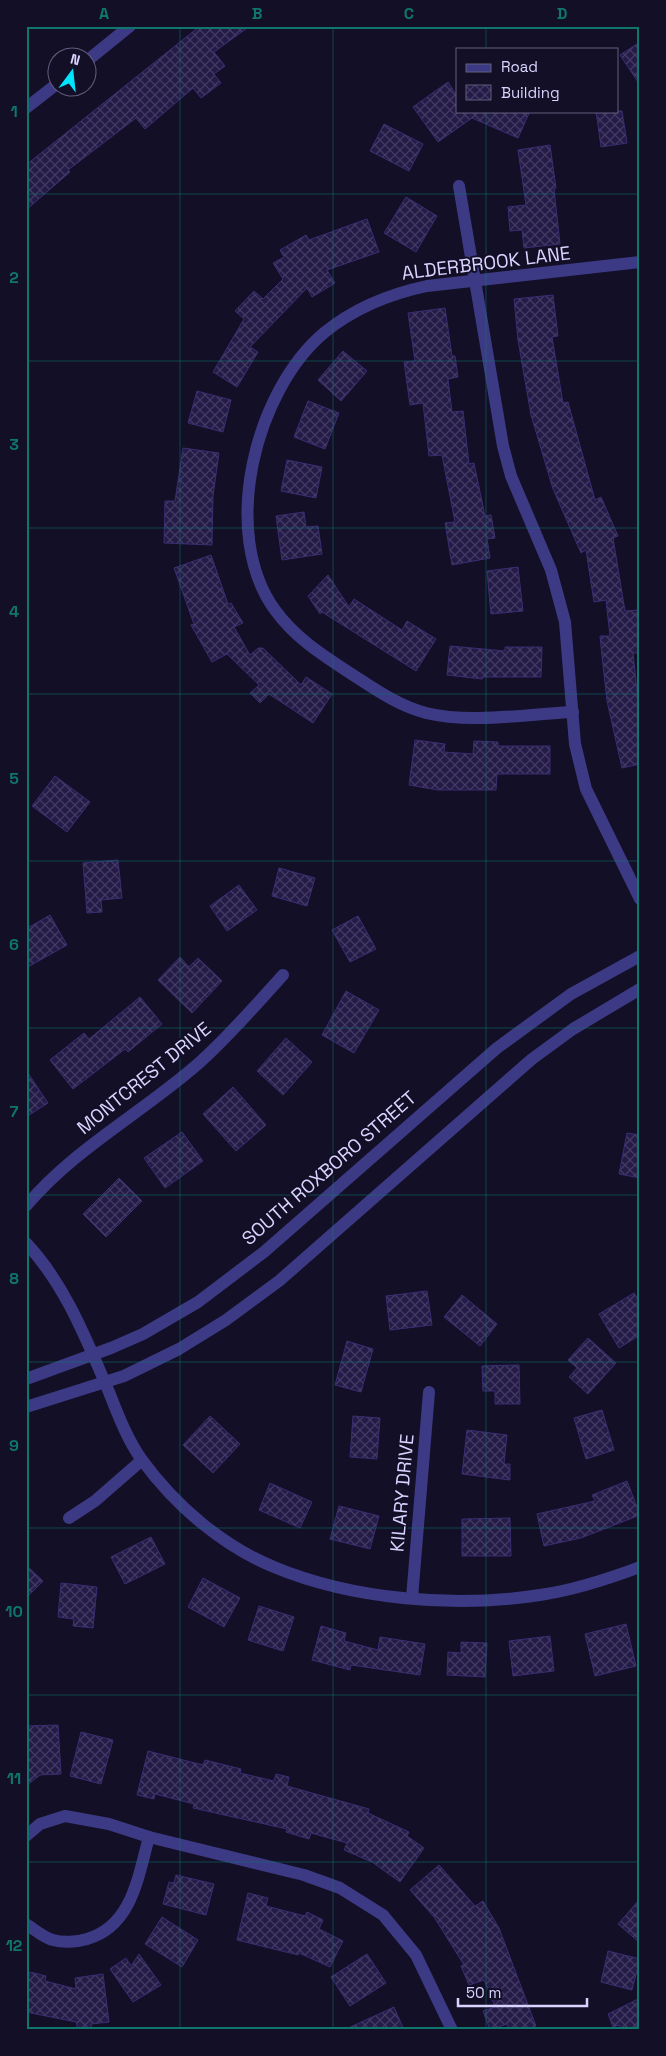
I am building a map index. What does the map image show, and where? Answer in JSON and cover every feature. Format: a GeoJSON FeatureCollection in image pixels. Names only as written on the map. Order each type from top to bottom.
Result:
{"type":"FeatureCollection","features":[{"type":"Feature","properties":{"kind":"street"},"geometry":{"type":"LineString","coordinates":[[98,52],[130,26]]}},
{"type":"Feature","properties":{"kind":"street"},"geometry":{"type":"LineString","coordinates":[[26,108],[48,91]]}},
{"type":"Feature","properties":{"kind":"street"},"geometry":{"type":"LineString","coordinates":[[459,186],[507,461],[511,476],[551,570],[565,622],[578,761],[586,789],[640,898]]}},
{"type":"Feature","properties":{"kind":"street","name":"ALDERBROOK LANE"},"geometry":{"type":"LineString","coordinates":[[573,712],[472,717],[427,713],[400,703],[321,655],[294,633],[274,610],[254,569],[248,532],[249,490],[261,430],[281,385],[302,355],[324,333],[346,316],[367,304],[395,293],[427,286],[640,262]]}},
{"type":"Feature","properties":{"kind":"street","name":"SOUTH ROXBORO STREET"},"geometry":{"type":"LineString","coordinates":[[26,1379],[93,1356],[143,1334],[198,1302],[264,1252],[497,1048],[572,994],[640,956]]}},
{"type":"Feature","properties":{"kind":"street","name":"MONTCREST DRIVE"},"geometry":{"type":"LineString","coordinates":[[26,1206],[76,1156],[199,1063],[283,975]]}},
{"type":"Feature","properties":{"kind":"street"},"geometry":{"type":"LineString","coordinates":[[26,1407],[124,1376],[179,1349],[226,1320],[279,1281],[532,1059],[573,1028],[640,989]]}},
{"type":"Feature","properties":{"kind":"street"},"geometry":{"type":"LineString","coordinates":[[26,1243],[44,1264],[71,1310],[142,1460],[184,1508],[211,1530],[252,1556],[306,1578],[368,1593],[449,1601],[508,1599],[542,1595],[582,1586],[640,1567]]}},
{"type":"Feature","properties":{"kind":"street","name":"KILARY DRIVE"},"geometry":{"type":"LineString","coordinates":[[412,1598],[429,1392]]}},
{"type":"Feature","properties":{"kind":"street"},"geometry":{"type":"LineString","coordinates":[[70,1518],[95,1501],[142,1460]]}},
{"type":"Feature","properties":{"kind":"street"},"geometry":{"type":"LineString","coordinates":[[26,1836],[40,1824],[65,1816],[109,1824],[149,1837],[304,1875],[340,1888],[383,1915],[416,1955],[452,2030]]}},
{"type":"Feature","properties":{"kind":"street"},"geometry":{"type":"LineString","coordinates":[[26,1924],[52,1940],[78,1942],[103,1935],[121,1916],[133,1893],[149,1837]]}},
{"type":"Feature","properties":{"kind":"building"},"geometry":{"type":"Polygon","coordinates":[[[200,26],[250,26],[214,52],[225,66],[214,74],[221,83],[201,98],[193,88],[145,129],[136,118],[68,170],[70,172],[26,210],[26,165],[200,26]]]}},
{"type":"Feature","properties":{"kind":"building"},"geometry":{"type":"Polygon","coordinates":[[[640,42],[640,85],[620,55],[640,42]]]}},
{"type":"Feature","properties":{"kind":"building"},"geometry":{"type":"Polygon","coordinates":[[[448,82],[456,94],[456,112],[530,112],[518,138],[472,118],[438,142],[413,107],[448,82]]]}},
{"type":"Feature","properties":{"kind":"building"},"geometry":{"type":"Polygon","coordinates":[[[622,111],[627,143],[601,147],[596,112],[622,111]]]}},
{"type":"Feature","properties":{"kind":"building"},"geometry":{"type":"Polygon","coordinates":[[[384,124],[423,144],[409,171],[370,151],[384,124]]]}},
{"type":"Feature","properties":{"kind":"building"},"geometry":{"type":"Polygon","coordinates":[[[550,145],[556,188],[554,189],[560,244],[524,248],[522,230],[510,231],[508,207],[526,205],[518,150],[550,145]]]}},
{"type":"Feature","properties":{"kind":"building"},"geometry":{"type":"Polygon","coordinates":[[[406,197],[437,216],[416,252],[384,233],[406,197]]]}},
{"type":"Feature","properties":{"kind":"building"},"geometry":{"type":"Polygon","coordinates":[[[367,219],[379,252],[327,270],[335,283],[312,297],[307,288],[250,347],[258,352],[237,387],[213,372],[244,319],[235,311],[254,291],[263,299],[283,279],[273,263],[284,257],[280,250],[306,235],[309,240],[367,219]]]}},
{"type":"Feature","properties":{"kind":"building"},"geometry":{"type":"Polygon","coordinates":[[[553,295],[558,336],[552,337],[563,403],[568,402],[595,500],[601,497],[618,536],[613,538],[625,611],[640,610],[640,653],[633,653],[640,720],[640,764],[622,768],[607,701],[600,636],[610,636],[606,600],[594,602],[586,550],[581,553],[553,489],[531,415],[518,340],[514,299],[553,295]]]}},
{"type":"Feature","properties":{"kind":"building"},"geometry":{"type":"Polygon","coordinates":[[[445,308],[452,356],[455,356],[458,377],[448,379],[452,412],[463,411],[469,464],[474,463],[485,516],[491,515],[495,538],[487,539],[490,558],[452,565],[445,523],[455,522],[442,455],[429,456],[423,403],[410,405],[404,362],[415,361],[408,313],[445,308]]]}},
{"type":"Feature","properties":{"kind":"building"},"geometry":{"type":"Polygon","coordinates":[[[343,351],[367,371],[341,401],[318,380],[343,351]]]}},
{"type":"Feature","properties":{"kind":"building"},"geometry":{"type":"Polygon","coordinates":[[[197,391],[231,400],[223,432],[188,423],[197,391]]]}},
{"type":"Feature","properties":{"kind":"building"},"geometry":{"type":"Polygon","coordinates":[[[308,401],[339,413],[325,449],[294,437],[308,401]]]}},
{"type":"Feature","properties":{"kind":"building"},"geometry":{"type":"Polygon","coordinates":[[[183,448],[219,453],[213,496],[212,545],[164,543],[165,501],[175,501],[183,448]]]}},
{"type":"Feature","properties":{"kind":"building"},"geometry":{"type":"Polygon","coordinates":[[[287,460],[322,467],[316,498],[281,491],[287,460]]]}},
{"type":"Feature","properties":{"kind":"building"},"geometry":{"type":"Polygon","coordinates":[[[304,512],[306,527],[318,526],[322,554],[282,560],[276,516],[304,512]]]}},
{"type":"Feature","properties":{"kind":"building"},"geometry":{"type":"Polygon","coordinates":[[[211,555],[228,604],[231,603],[243,623],[234,627],[250,655],[258,648],[263,648],[301,685],[306,677],[332,694],[313,723],[269,694],[260,703],[250,693],[259,685],[227,654],[212,662],[191,625],[194,624],[174,568],[211,555]]]}},
{"type":"Feature","properties":{"kind":"building"},"geometry":{"type":"Polygon","coordinates":[[[518,567],[523,611],[491,614],[487,571],[518,567]]]}},
{"type":"Feature","properties":{"kind":"building"},"geometry":{"type":"Polygon","coordinates":[[[328,575],[349,607],[354,599],[402,630],[407,621],[436,639],[416,671],[322,612],[320,614],[308,596],[328,575]]]}},
{"type":"Feature","properties":{"kind":"building"},"geometry":{"type":"Polygon","coordinates":[[[450,646],[505,651],[505,647],[542,647],[541,677],[483,677],[482,679],[447,675],[450,646]]]}},
{"type":"Feature","properties":{"kind":"building"},"geometry":{"type":"Polygon","coordinates":[[[415,740],[445,744],[444,752],[473,754],[474,741],[498,742],[498,746],[550,746],[550,774],[497,774],[496,790],[438,790],[409,785],[415,740]]]}},
{"type":"Feature","properties":{"kind":"building"},"geometry":{"type":"Polygon","coordinates":[[[55,776],[90,802],[67,832],[32,806],[55,776]]]}},
{"type":"Feature","properties":{"kind":"building"},"geometry":{"type":"Polygon","coordinates":[[[118,860],[122,898],[101,900],[102,912],[87,913],[83,863],[118,860]]]}},
{"type":"Feature","properties":{"kind":"building"},"geometry":{"type":"Polygon","coordinates":[[[279,868],[315,878],[307,906],[272,896],[279,868]]]}},
{"type":"Feature","properties":{"kind":"building"},"geometry":{"type":"Polygon","coordinates":[[[239,885],[257,910],[227,931],[210,906],[239,885]]]}},
{"type":"Feature","properties":{"kind":"building"},"geometry":{"type":"Polygon","coordinates":[[[50,915],[67,945],[26,968],[26,929],[50,915]]]}},
{"type":"Feature","properties":{"kind":"building"},"geometry":{"type":"Polygon","coordinates":[[[358,916],[376,949],[350,962],[332,930],[358,916]]]}},
{"type":"Feature","properties":{"kind":"building"},"geometry":{"type":"Polygon","coordinates":[[[180,957],[189,967],[198,958],[222,981],[192,1013],[158,980],[180,957]]]}},
{"type":"Feature","properties":{"kind":"building"},"geometry":{"type":"Polygon","coordinates":[[[346,991],[379,1010],[354,1053],[322,1035],[346,991]]]}},
{"type":"Feature","properties":{"kind":"building"},"geometry":{"type":"Polygon","coordinates":[[[140,997],[162,1024],[128,1052],[125,1049],[73,1089],[50,1060],[84,1033],[89,1039],[140,997]]]}},
{"type":"Feature","properties":{"kind":"building"},"geometry":{"type":"Polygon","coordinates":[[[286,1038],[312,1062],[283,1095],[257,1071],[286,1038]]]}},
{"type":"Feature","properties":{"kind":"building"},"geometry":{"type":"Polygon","coordinates":[[[26,1070],[48,1103],[26,1117],[26,1070]]]}},
{"type":"Feature","properties":{"kind":"building"},"geometry":{"type":"Polygon","coordinates":[[[233,1087],[266,1125],[236,1151],[203,1114],[233,1087]]]}},
{"type":"Feature","properties":{"kind":"building"},"geometry":{"type":"Polygon","coordinates":[[[182,1132],[203,1161],[165,1188],[144,1158],[182,1132]]]}},
{"type":"Feature","properties":{"kind":"building"},"geometry":{"type":"Polygon","coordinates":[[[627,1133],[640,1135],[640,1178],[619,1174],[627,1133]]]}},
{"type":"Feature","properties":{"kind":"building"},"geometry":{"type":"Polygon","coordinates":[[[119,1178],[142,1201],[106,1237],[83,1214],[119,1178]]]}},
{"type":"Feature","properties":{"kind":"building"},"geometry":{"type":"Polygon","coordinates":[[[427,1291],[432,1325],[390,1330],[386,1296],[427,1291]]]}},
{"type":"Feature","properties":{"kind":"building"},"geometry":{"type":"Polygon","coordinates":[[[634,1293],[640,1303],[640,1335],[619,1348],[599,1314],[634,1293]]]}},
{"type":"Feature","properties":{"kind":"building"},"geometry":{"type":"Polygon","coordinates":[[[462,1295],[497,1324],[480,1346],[444,1317],[462,1295]]]}},
{"type":"Feature","properties":{"kind":"building"},"geometry":{"type":"Polygon","coordinates":[[[588,1338],[616,1363],[588,1394],[569,1377],[577,1368],[568,1360],[588,1338]]]}},
{"type":"Feature","properties":{"kind":"building"},"geometry":{"type":"Polygon","coordinates":[[[347,1341],[373,1349],[361,1392],[335,1385],[347,1341]]]}},
{"type":"Feature","properties":{"kind":"building"},"geometry":{"type":"Polygon","coordinates":[[[519,1365],[520,1404],[495,1404],[495,1391],[483,1391],[482,1366],[519,1365]]]}},
{"type":"Feature","properties":{"kind":"building"},"geometry":{"type":"Polygon","coordinates":[[[602,1410],[614,1450],[586,1459],[574,1418],[602,1410]]]}},
{"type":"Feature","properties":{"kind":"building"},"geometry":{"type":"Polygon","coordinates":[[[210,1416],[240,1444],[213,1473],[183,1445],[210,1416]]]}},
{"type":"Feature","properties":{"kind":"building"},"geometry":{"type":"Polygon","coordinates":[[[353,1416],[380,1418],[377,1459],[350,1457],[353,1416]]]}},
{"type":"Feature","properties":{"kind":"building"},"geometry":{"type":"Polygon","coordinates":[[[467,1430],[507,1435],[504,1464],[510,1464],[510,1480],[462,1474],[467,1430]]]}},
{"type":"Feature","properties":{"kind":"building"},"geometry":{"type":"Polygon","coordinates":[[[627,1481],[640,1515],[581,1538],[544,1546],[537,1514],[595,1501],[592,1495],[627,1481]]]}},
{"type":"Feature","properties":{"kind":"building"},"geometry":{"type":"Polygon","coordinates":[[[270,1483],[312,1502],[300,1528],[259,1510],[270,1483]]]}},
{"type":"Feature","properties":{"kind":"building"},"geometry":{"type":"Polygon","coordinates":[[[339,1506],[379,1516],[370,1549],[330,1539],[339,1506]]]}},
{"type":"Feature","properties":{"kind":"building"},"geometry":{"type":"Polygon","coordinates":[[[510,1518],[511,1556],[462,1556],[462,1519],[510,1518]]]}},
{"type":"Feature","properties":{"kind":"building"},"geometry":{"type":"Polygon","coordinates":[[[151,1537],[165,1564],[125,1584],[111,1557],[151,1537]]]}},
{"type":"Feature","properties":{"kind":"building"},"geometry":{"type":"Polygon","coordinates":[[[26,1565],[43,1581],[26,1598],[26,1565]]]}},
{"type":"Feature","properties":{"kind":"building"},"geometry":{"type":"Polygon","coordinates":[[[203,1578],[240,1598],[224,1627],[188,1607],[203,1578]]]}},
{"type":"Feature","properties":{"kind":"building"},"geometry":{"type":"Polygon","coordinates":[[[61,1583],[97,1587],[93,1628],[73,1626],[74,1619],[58,1617],[61,1583]]]}},
{"type":"Feature","properties":{"kind":"building"},"geometry":{"type":"Polygon","coordinates":[[[259,1606],[294,1617],[283,1651],[248,1640],[259,1606]]]}},
{"type":"Feature","properties":{"kind":"building"},"geometry":{"type":"Polygon","coordinates":[[[626,1624],[636,1666],[595,1676],[585,1634],[626,1624]]]}},
{"type":"Feature","properties":{"kind":"building"},"geometry":{"type":"Polygon","coordinates":[[[321,1626],[346,1633],[344,1641],[378,1650],[380,1637],[425,1644],[420,1675],[351,1665],[350,1670],[312,1660],[321,1626]]]}},
{"type":"Feature","properties":{"kind":"building"},"geometry":{"type":"Polygon","coordinates":[[[550,1636],[554,1671],[513,1676],[509,1641],[550,1636]]]}},
{"type":"Feature","properties":{"kind":"building"},"geometry":{"type":"Polygon","coordinates":[[[461,1642],[487,1643],[485,1677],[447,1675],[448,1652],[461,1653],[461,1642]]]}},
{"type":"Feature","properties":{"kind":"building"},"geometry":{"type":"Polygon","coordinates":[[[58,1725],[61,1774],[40,1775],[26,1786],[26,1726],[58,1725]]]}},
{"type":"Feature","properties":{"kind":"building"},"geometry":{"type":"Polygon","coordinates":[[[81,1732],[113,1740],[101,1784],[70,1776],[81,1732]]]}},
{"type":"Feature","properties":{"kind":"building"},"geometry":{"type":"Polygon","coordinates":[[[148,1751],[203,1765],[205,1760],[241,1769],[240,1773],[274,1781],[276,1774],[289,1777],[287,1786],[369,1809],[368,1813],[409,1832],[407,1836],[424,1848],[400,1882],[372,1862],[344,1850],[347,1843],[311,1833],[309,1839],[286,1832],[287,1829],[193,1808],[194,1804],[155,1794],[154,1799],[137,1795],[148,1751]]]}},
{"type":"Feature","properties":{"kind":"building"},"geometry":{"type":"Polygon","coordinates":[[[439,1865],[475,1906],[483,1901],[499,1928],[536,2026],[524,2030],[509,2030],[507,2024],[490,2030],[483,2011],[495,2007],[484,1980],[469,1985],[461,1966],[464,1965],[434,1917],[410,1890],[439,1865]]]}},
{"type":"Feature","properties":{"kind":"building"},"geometry":{"type":"Polygon","coordinates":[[[176,1875],[214,1884],[206,1915],[163,1904],[169,1882],[174,1883],[176,1875]]]}},
{"type":"Feature","properties":{"kind":"building"},"geometry":{"type":"Polygon","coordinates":[[[248,1893],[268,1898],[266,1906],[305,1916],[307,1912],[323,1920],[319,1929],[343,1941],[330,1967],[299,1953],[298,1955],[237,1940],[248,1893]]]}},
{"type":"Feature","properties":{"kind":"building"},"geometry":{"type":"Polygon","coordinates":[[[640,1899],[640,1943],[618,1924],[640,1899]]]}},
{"type":"Feature","properties":{"kind":"building"},"geometry":{"type":"Polygon","coordinates":[[[162,1917],[198,1940],[182,1967],[145,1944],[162,1917]]]}},
{"type":"Feature","properties":{"kind":"building"},"geometry":{"type":"Polygon","coordinates":[[[608,1951],[640,1959],[632,1990],[601,1982],[608,1951]]]}},
{"type":"Feature","properties":{"kind":"building"},"geometry":{"type":"Polygon","coordinates":[[[139,1954],[161,1985],[133,2002],[110,1969],[126,1958],[131,1966],[139,1954]]]}},
{"type":"Feature","properties":{"kind":"building"},"geometry":{"type":"Polygon","coordinates":[[[367,1954],[386,1983],[350,2006],[331,1977],[367,1954]]]}},
{"type":"Feature","properties":{"kind":"building"},"geometry":{"type":"Polygon","coordinates":[[[30,1972],[46,1976],[45,1981],[76,1989],[75,1978],[103,1974],[109,2022],[91,2024],[92,2030],[78,2030],[76,2022],[26,2012],[26,1987],[30,1972]]]}},
{"type":"Feature","properties":{"kind":"building"},"geometry":{"type":"Polygon","coordinates":[[[640,1998],[640,2030],[622,2030],[619,2025],[613,2027],[608,2014],[640,1998]]]}},
{"type":"Feature","properties":{"kind":"building"},"geometry":{"type":"Polygon","coordinates":[[[394,2007],[404,2030],[344,2030],[394,2007]]]}}]}
